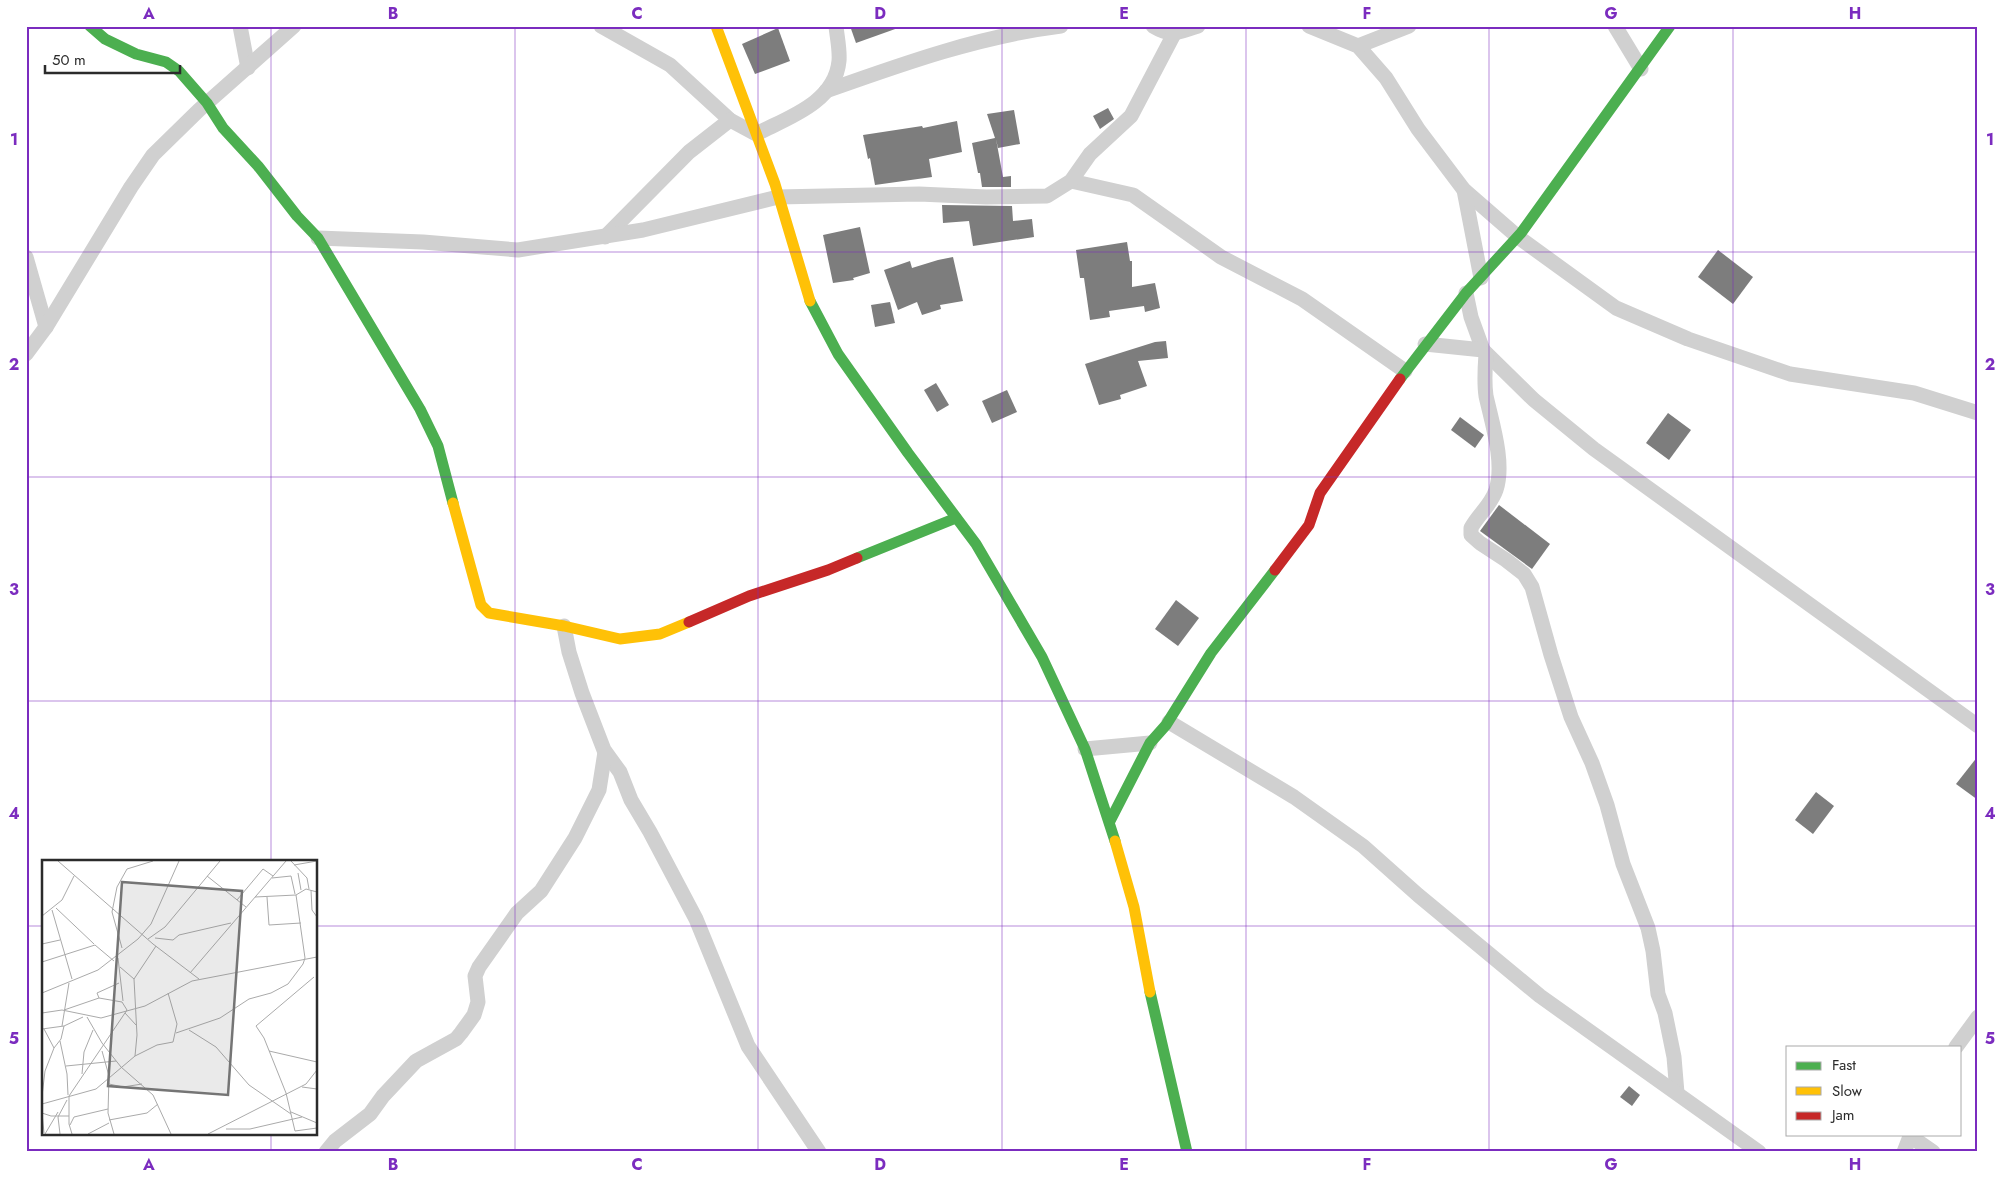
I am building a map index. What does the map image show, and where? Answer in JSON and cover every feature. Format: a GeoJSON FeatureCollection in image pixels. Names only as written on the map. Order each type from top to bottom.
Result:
{"type":"FeatureCollection","features":[{"type":"Feature","properties":{"kind":"street"},"geometry":{"type":"LineString","coordinates":[[90,26],[105,39],[136,54],[166,62],[179,71],[207,103],[223,128],[258,166],[297,216],[318,238],[420,409],[438,446],[481,605],[489,613],[564,626],[620,639],[660,634],[749,596],[828,570],[956,518]]}},
{"type":"Feature","properties":{"kind":"street"},"geometry":{"type":"LineString","coordinates":[[240,26],[248,68]]}},
{"type":"Feature","properties":{"kind":"street"},"geometry":{"type":"LineString","coordinates":[[26,354],[46,327],[131,187],[154,155],[207,103],[294,26]]}},
{"type":"Feature","properties":{"kind":"street"},"geometry":{"type":"LineString","coordinates":[[601,26],[670,65],[730,120],[756,134]]}},
{"type":"Feature","properties":{"kind":"street"},"geometry":{"type":"LineString","coordinates":[[716,26],[778,197],[810,302],[838,354],[908,454],[976,544],[1042,657],[1084,749],[1110,821],[1134,906],[1152,1005],[1187,1152]]}},
{"type":"Feature","properties":{"kind":"street"},"geometry":{"type":"LineString","coordinates":[[756,134],[807,109],[826,91],[834,80],[839,61],[836,26]]}},
{"type":"Feature","properties":{"kind":"street"},"geometry":{"type":"LineString","coordinates":[[826,91],[918,59],[1019,30],[1061,26]]}},
{"type":"Feature","properties":{"kind":"street"},"geometry":{"type":"LineString","coordinates":[[1153,26],[1166,34],[1174,34],[1198,26]]}},
{"type":"Feature","properties":{"kind":"street"},"geometry":{"type":"LineString","coordinates":[[1309,26],[1358,46],[1386,78],[1418,129],[1464,190],[1518,237],[1616,308],[1688,339],[1790,374],[1914,393],[1978,413]]}},
{"type":"Feature","properties":{"kind":"street"},"geometry":{"type":"LineString","coordinates":[[1358,46],[1409,26]]}},
{"type":"Feature","properties":{"kind":"street"},"geometry":{"type":"LineString","coordinates":[[1615,26],[1641,69]]}},
{"type":"Feature","properties":{"kind":"street"},"geometry":{"type":"LineString","coordinates":[[1110,821],[1150,743],[1169,722],[1211,653],[1309,525],[1320,493],[1405,371],[1466,293],[1518,237],[1641,69],[1670,26]]}},
{"type":"Feature","properties":{"kind":"street"},"geometry":{"type":"LineString","coordinates":[[318,238],[423,242],[518,250],[643,230],[778,197],[919,194],[986,197],[1047,196],[1071,181],[1090,154],[1131,116],[1174,34]]}},
{"type":"Feature","properties":{"kind":"street"},"geometry":{"type":"LineString","coordinates":[[605,237],[689,152],[730,120]]}},
{"type":"Feature","properties":{"kind":"street"},"geometry":{"type":"LineString","coordinates":[[1071,181],[1133,195],[1221,257],[1302,299],[1405,371]]}},
{"type":"Feature","properties":{"kind":"street"},"geometry":{"type":"LineString","coordinates":[[1464,190],[1481,278]]}},
{"type":"Feature","properties":{"kind":"street"},"geometry":{"type":"LineString","coordinates":[[26,257],[46,327]]}},
{"type":"Feature","properties":{"kind":"street"},"geometry":{"type":"LineString","coordinates":[[1466,293],[1471,317],[1484,352],[1486,394],[1497,442],[1498,479],[1496,490],[1488,506],[1473,525],[1471,535],[1480,544],[1524,574],[1532,587],[1571,717],[1592,763],[1607,805],[1623,864],[1648,928],[1658,994],[1665,1013],[1674,1057],[1677,1093]]}},
{"type":"Feature","properties":{"kind":"street"},"geometry":{"type":"LineString","coordinates":[[1425,344],[1484,352],[1534,400],[1594,450],[1978,726]]}},
{"type":"Feature","properties":{"kind":"street"},"geometry":{"type":"LineString","coordinates":[[564,626],[569,652],[582,694],[605,752],[620,772],[631,800],[696,919],[748,1046],[819,1152]]}},
{"type":"Feature","properties":{"kind":"street"},"geometry":{"type":"LineString","coordinates":[[1169,722],[1294,797],[1363,846],[1418,895],[1540,996],[1759,1152]]}},
{"type":"Feature","properties":{"kind":"street"},"geometry":{"type":"LineString","coordinates":[[1084,749],[1150,743]]}},
{"type":"Feature","properties":{"kind":"street"},"geometry":{"type":"LineString","coordinates":[[326,1152],[335,1141],[370,1114],[383,1096],[416,1061],[456,1040],[461,1034],[474,1015],[478,1002],[475,976],[479,967],[517,913],[541,891],[575,838],[599,790],[605,752]]}},
{"type":"Feature","properties":{"kind":"street"},"geometry":{"type":"LineString","coordinates":[[1957,1046],[1978,1017]]}},
{"type":"Feature","properties":{"kind":"street"},"geometry":{"type":"LineString","coordinates":[[1904,1152],[1911,1136]]}},
{"type":"Feature","properties":{"kind":"street"},"geometry":{"type":"LineString","coordinates":[[1912,1136],[1933,1152]]}},
{"type":"Feature","properties":{"kind":"building"},"geometry":{"type":"Polygon","coordinates":[[[850,26],[898,26],[898,28],[856,43],[850,26]]]}},
{"type":"Feature","properties":{"kind":"building"},"geometry":{"type":"Polygon","coordinates":[[[778,28],[790,61],[755,74],[742,44],[778,28]]]}},
{"type":"Feature","properties":{"kind":"building"},"geometry":{"type":"Polygon","coordinates":[[[1108,108],[1114,119],[1100,129],[1093,116],[1108,108]]]}},
{"type":"Feature","properties":{"kind":"building"},"geometry":{"type":"Polygon","coordinates":[[[1014,110],[1020,144],[998,148],[996,139],[1003,177],[1011,176],[1011,187],[982,187],[972,143],[995,138],[987,114],[1014,110]]]}},
{"type":"Feature","properties":{"kind":"building"},"geometry":{"type":"Polygon","coordinates":[[[957,121],[962,152],[929,159],[932,177],[875,185],[863,135],[922,126],[923,128],[957,121]]]}},
{"type":"Feature","properties":{"kind":"building"},"geometry":{"type":"Polygon","coordinates":[[[942,205],[1012,206],[1013,221],[1032,219],[1034,237],[973,246],[969,221],[943,223],[942,205]]]}},
{"type":"Feature","properties":{"kind":"building"},"geometry":{"type":"Polygon","coordinates":[[[860,227],[870,273],[853,278],[854,280],[833,283],[823,235],[860,227]]]}},
{"type":"Feature","properties":{"kind":"building"},"geometry":{"type":"Polygon","coordinates":[[[1127,242],[1130,261],[1132,261],[1132,287],[1155,283],[1160,308],[1145,312],[1144,306],[1109,311],[1110,317],[1090,320],[1084,278],[1080,278],[1076,250],[1127,242]]]}},
{"type":"Feature","properties":{"kind":"building"},"geometry":{"type":"Polygon","coordinates":[[[1718,250],[1753,277],[1733,304],[1698,277],[1718,250]]]}},
{"type":"Feature","properties":{"kind":"building"},"geometry":{"type":"Polygon","coordinates":[[[953,257],[963,301],[940,305],[941,309],[922,315],[917,302],[898,310],[884,270],[910,261],[912,268],[953,257]]]}},
{"type":"Feature","properties":{"kind":"building"},"geometry":{"type":"Polygon","coordinates":[[[890,302],[895,323],[875,327],[871,305],[890,302]]]}},
{"type":"Feature","properties":{"kind":"building"},"geometry":{"type":"Polygon","coordinates":[[[1166,341],[1168,358],[1138,361],[1147,386],[1120,395],[1121,399],[1099,405],[1085,364],[1155,342],[1166,341]]]}},
{"type":"Feature","properties":{"kind":"building"},"geometry":{"type":"Polygon","coordinates":[[[936,383],[949,405],[937,412],[924,390],[936,383]]]}},
{"type":"Feature","properties":{"kind":"building"},"geometry":{"type":"Polygon","coordinates":[[[1007,390],[1017,412],[992,423],[982,401],[1007,390]]]}},
{"type":"Feature","properties":{"kind":"building"},"geometry":{"type":"Polygon","coordinates":[[[1668,413],[1691,430],[1669,460],[1646,443],[1668,413]]]}},
{"type":"Feature","properties":{"kind":"building"},"geometry":{"type":"Polygon","coordinates":[[[1460,417],[1484,435],[1475,448],[1451,430],[1460,417]]]}},
{"type":"Feature","properties":{"kind":"building"},"geometry":{"type":"Polygon","coordinates":[[[1499,505],[1550,544],[1532,569],[1480,531],[1499,505]]]}},
{"type":"Feature","properties":{"kind":"building"},"geometry":{"type":"Polygon","coordinates":[[[1176,600],[1199,618],[1178,646],[1155,629],[1176,600]]]}},
{"type":"Feature","properties":{"kind":"building"},"geometry":{"type":"Polygon","coordinates":[[[1978,756],[1978,800],[1956,784],[1978,756]]]}},
{"type":"Feature","properties":{"kind":"building"},"geometry":{"type":"Polygon","coordinates":[[[1816,792],[1834,806],[1813,834],[1795,820],[1816,792]]]}},
{"type":"Feature","properties":{"kind":"building"},"geometry":{"type":"Polygon","coordinates":[[[1629,1086],[1640,1095],[1632,1106],[1620,1097],[1629,1086]]]}},
{"type":"Feature","properties":{"kind":"traffic: fast"},"geometry":{"type":"LineString","coordinates":[[90,26],[105,39],[136,54],[166,62],[179,71],[207,103],[223,128],[258,166],[297,216],[318,238],[420,409],[438,446],[453,503]]}},
{"type":"Feature","properties":{"kind":"traffic: fast"},"geometry":{"type":"LineString","coordinates":[[1400,379],[1466,293],[1521,233],[1670,26]]}},
{"type":"Feature","properties":{"kind":"traffic: fast"},"geometry":{"type":"LineString","coordinates":[[810,301],[838,354],[908,453],[976,544],[1042,657],[1085,749],[1115,841]]}},
{"type":"Feature","properties":{"kind":"traffic: fast"},"geometry":{"type":"LineString","coordinates":[[857,558],[956,518]]}},
{"type":"Feature","properties":{"kind":"traffic: fast"},"geometry":{"type":"LineString","coordinates":[[1110,821],[1150,743],[1166,725],[1211,653],[1275,570]]}},
{"type":"Feature","properties":{"kind":"traffic: fast"},"geometry":{"type":"LineString","coordinates":[[1150,992],[1187,1152]]}},
{"type":"Feature","properties":{"kind":"traffic: slow"},"geometry":{"type":"LineString","coordinates":[[716,26],[775,184],[810,301]]}},
{"type":"Feature","properties":{"kind":"traffic: slow"},"geometry":{"type":"LineString","coordinates":[[453,503],[481,605],[489,613],[564,626],[620,639],[660,634],[689,622]]}},
{"type":"Feature","properties":{"kind":"traffic: slow"},"geometry":{"type":"LineString","coordinates":[[1115,841],[1134,907],[1150,992]]}},
{"type":"Feature","properties":{"kind":"traffic: jam"},"geometry":{"type":"LineString","coordinates":[[1275,570],[1309,525],[1320,493],[1400,379]]}},
{"type":"Feature","properties":{"kind":"traffic: jam"},"geometry":{"type":"LineString","coordinates":[[689,622],[749,596],[828,570],[857,558]]}}]}
